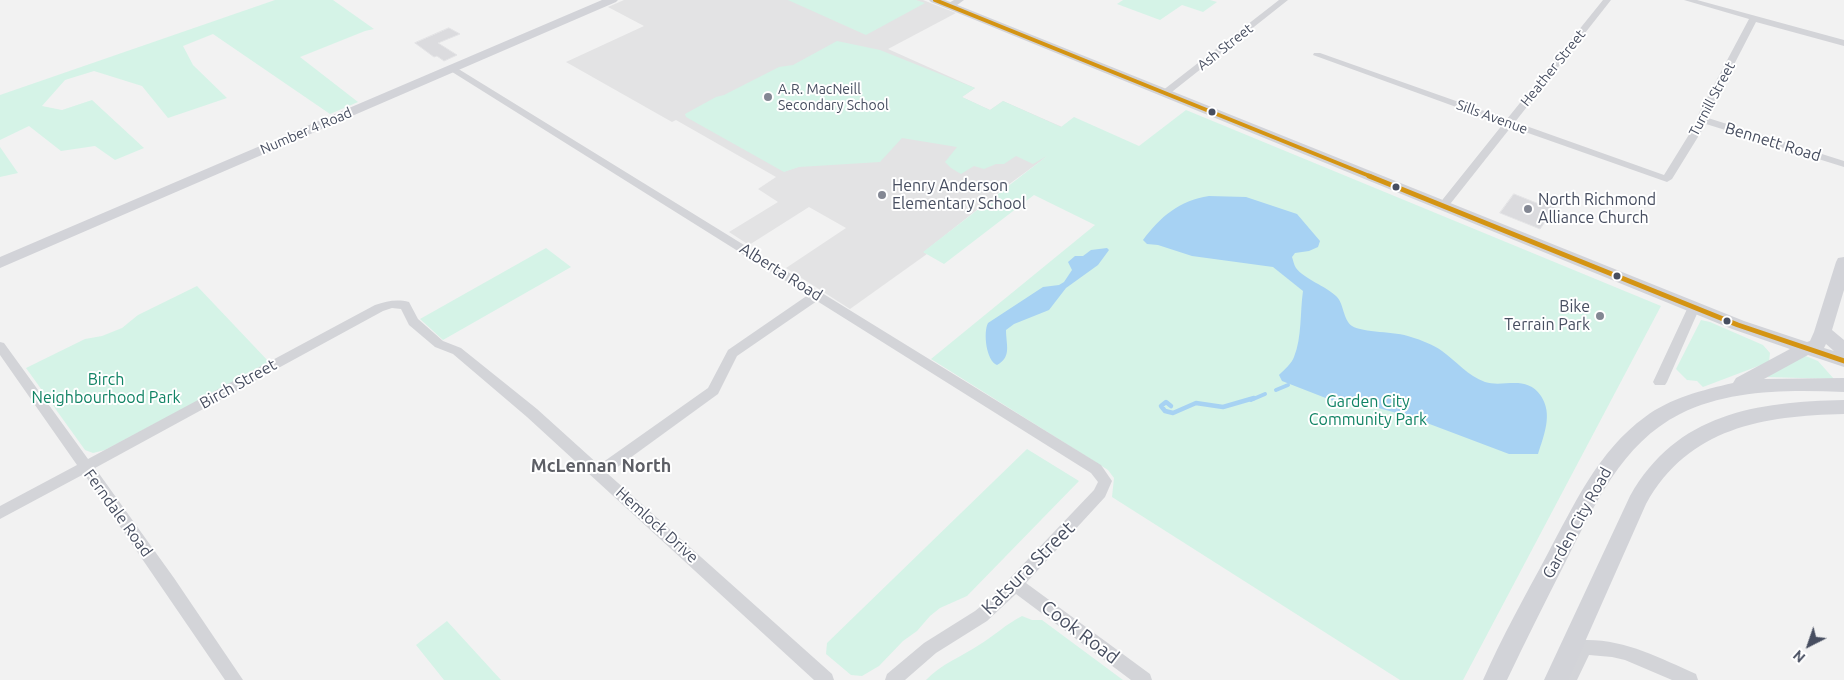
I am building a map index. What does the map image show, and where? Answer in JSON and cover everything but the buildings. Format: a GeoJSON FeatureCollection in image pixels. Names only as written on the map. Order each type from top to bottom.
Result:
{"type":"FeatureCollection","features":[{"type":"Feature","properties":{"kind":"main road","name":"Number 4 Road"},"geometry":{"type":"LineString","coordinates":[[0,263],[612,0]]}},
{"type":"Feature","properties":{"kind":"main road"},"geometry":{"type":"LineString","coordinates":[[935,0],[955,3],[1165,93],[1738,325],[1844,350]]}},
{"type":"Feature","properties":{"kind":"main road"},"geometry":{"type":"LineString","coordinates":[[1844,262],[1818,345],[1825,363],[1844,385]]}},
{"type":"Feature","properties":{"kind":"main road"},"geometry":{"type":"LineString","coordinates":[[1738,325],[1770,344],[1781,355],[1781,362]]}},
{"type":"Feature","properties":{"kind":"main road"},"geometry":{"type":"LineString","coordinates":[[1818,345],[1844,361]]}},
{"type":"Feature","properties":{"kind":"main road"},"geometry":{"type":"LineString","coordinates":[[1726,391],[1818,345]]}},
{"type":"Feature","properties":{"kind":"main road"},"geometry":{"type":"LineString","coordinates":[[1818,345],[1844,371]]}},
{"type":"Feature","properties":{"kind":"main road","name":"Garden City Road"},"geometry":{"type":"LineString","coordinates":[[1495,680],[1576,520],[1612,461],[1628,442],[1654,420],[1698,398],[1726,391],[1787,383],[1844,385]]}},
{"type":"Feature","properties":{"kind":"main road"},"geometry":{"type":"LineString","coordinates":[[1556,680],[1638,502],[1653,476],[1666,460],[1684,445],[1704,434],[1761,413],[1800,408],[1844,407]]}},
{"type":"Feature","properties":{"kind":"street","name":"Ash Street"},"geometry":{"type":"LineString","coordinates":[[1165,93],[1284,0]]}},
{"type":"Feature","properties":{"kind":"street","name":"Heather Street"},"geometry":{"type":"LineString","coordinates":[[1443,206],[1607,0]]}},
{"type":"Feature","properties":{"kind":"street"},"geometry":{"type":"LineString","coordinates":[[1688,0],[1844,43]]}},
{"type":"Feature","properties":{"kind":"street","name":"Turnill Street"},"geometry":{"type":"LineString","coordinates":[[1667,179],[1703,120],[1704,113],[1754,18]]}},
{"type":"Feature","properties":{"kind":"street","name":"Sills Avenue"},"geometry":{"type":"LineString","coordinates":[[1317,55],[1667,179]]}},
{"type":"Feature","properties":{"kind":"street","name":"Alberta Road"},"geometry":{"type":"LineString","coordinates":[[452,68],[1096,469],[1105,481]]}},
{"type":"Feature","properties":{"kind":"street","name":"Bennett Road"},"geometry":{"type":"LineString","coordinates":[[1703,120],[1844,164]]}},
{"type":"Feature","properties":{"kind":"street"},"geometry":{"type":"LineString","coordinates":[[599,473],[713,392],[732,353],[817,295]]}},
{"type":"Feature","properties":{"kind":"street","name":"Hemlock Drive"},"geometry":{"type":"LineString","coordinates":[[392,304],[405,305],[413,322],[439,344],[457,351],[532,413],[826,680]]}},
{"type":"Feature","properties":{"kind":"street","name":"Birch Street"},"geometry":{"type":"LineString","coordinates":[[3,511],[324,337],[379,308],[392,304]]}},
{"type":"Feature","properties":{"kind":"street"},"geometry":{"type":"LineString","coordinates":[[1660,382],[1694,307]]}},
{"type":"Feature","properties":{"kind":"street","name":"Ferndale Road"},"geometry":{"type":"LineString","coordinates":[[0,346],[169,582],[235,680]]}},
{"type":"Feature","properties":{"kind":"street","name":"Katsura Street"},"geometry":{"type":"LineString","coordinates":[[893,680],[930,648],[981,616],[1016,585],[1100,493],[1105,481]]}},
{"type":"Feature","properties":{"kind":"street","name":"Cook Road"},"geometry":{"type":"LineString","coordinates":[[1016,585],[1144,680]]}},
{"type":"Feature","properties":{"kind":"street"},"geometry":{"type":"LineString","coordinates":[[1570,680],[1584,648],[1596,647],[1606,647],[1632,656],[1690,680]]}},
{"type":"Feature","properties":{"kind":"shaded area"},"geometry":{"type":"Polygon","coordinates":[[[624,0],[923,0],[956,13],[888,49],[975,88],[962,97],[990,110],[1003,101],[1078,134],[1012,182],[924,252],[927,254],[850,309],[786,268],[846,228],[809,207],[749,245],[729,232],[778,202],[758,189],[776,177],[676,120],[672,122],[566,62],[644,26],[608,7],[624,0]]]}},
{"type":"Feature","properties":{"kind":"green space"},"geometry":{"type":"Polygon","coordinates":[[[275,0],[333,0],[374,29],[300,57],[358,102],[330,114],[213,34],[183,46],[193,65],[227,98],[168,118],[142,86],[94,71],[65,80],[42,106],[62,110],[92,100],[144,148],[115,160],[95,146],[61,151],[29,126],[0,140],[0,95],[275,0]]]}},
{"type":"Feature","properties":{"kind":"green space"},"geometry":{"type":"Polygon","coordinates":[[[788,0],[916,0],[925,3],[866,35],[788,0]]]}},
{"type":"Feature","properties":{"kind":"green space"},"geometry":{"type":"Polygon","coordinates":[[[1123,0],[1210,0],[1217,2],[1203,12],[1182,5],[1160,20],[1117,4],[1123,0]]]}},
{"type":"Feature","properties":{"kind":"green space","name":"Garden City Community Park"},"geometry":{"type":"Polygon","coordinates":[[[837,41],[880,50],[975,88],[962,97],[990,110],[1003,101],[1061,127],[1074,117],[1139,146],[1186,110],[1661,306],[1463,680],[1400,680],[1112,497],[1114,478],[1108,470],[931,359],[1095,225],[1034,195],[944,264],[923,252],[1047,156],[1033,164],[1016,156],[1004,164],[996,164],[984,169],[974,166],[961,174],[945,162],[957,147],[902,138],[880,162],[799,167],[784,172],[686,117],[685,114],[716,97],[724,95],[779,67],[793,65],[837,41]]]}},
{"type":"Feature","properties":{"kind":"green space"},"geometry":{"type":"Polygon","coordinates":[[[0,147],[18,173],[0,177],[0,147]]]}},
{"type":"Feature","properties":{"kind":"green space"},"geometry":{"type":"Polygon","coordinates":[[[546,248],[571,267],[443,340],[420,319],[546,248]]]}},
{"type":"Feature","properties":{"kind":"green space","name":"Birch Neighbourhood Park"},"geometry":{"type":"Polygon","coordinates":[[[197,286],[270,363],[105,450],[93,453],[85,450],[26,368],[85,339],[102,336],[122,328],[138,315],[197,286]]]}},
{"type":"Feature","properties":{"kind":"green space"},"geometry":{"type":"Polygon","coordinates":[[[1701,320],[1710,322],[1763,345],[1770,353],[1769,362],[1703,387],[1697,381],[1687,380],[1676,369],[1701,320]]]}},
{"type":"Feature","properties":{"kind":"green space"},"geometry":{"type":"Polygon","coordinates":[[[1803,355],[1818,361],[1834,379],[1767,377],[1803,355]]]}},
{"type":"Feature","properties":{"kind":"green space"},"geometry":{"type":"Polygon","coordinates":[[[1027,449],[1079,481],[967,596],[940,608],[917,631],[903,641],[879,666],[862,676],[851,675],[826,654],[827,643],[1027,449]]]}},
{"type":"Feature","properties":{"kind":"green space"},"geometry":{"type":"Polygon","coordinates":[[[1022,616],[1032,620],[1042,620],[1123,680],[926,680],[945,665],[1022,616]]]}},
{"type":"Feature","properties":{"kind":"green space"},"geometry":{"type":"Polygon","coordinates":[[[447,621],[501,680],[444,680],[416,645],[447,621]]]}},
{"type":"Feature","properties":{"kind":"water"},"geometry":{"type":"Polygon","coordinates":[[[1209,196],[1246,197],[1297,214],[1320,241],[1318,247],[1309,251],[1295,253],[1292,257],[1295,267],[1304,276],[1327,289],[1339,299],[1347,320],[1352,326],[1364,330],[1404,335],[1427,343],[1442,351],[1473,376],[1485,382],[1522,383],[1535,389],[1545,403],[1547,417],[1545,432],[1538,454],[1509,454],[1411,417],[1375,407],[1336,402],[1282,381],[1279,375],[1292,362],[1297,350],[1303,291],[1273,267],[1192,256],[1158,245],[1147,244],[1143,240],[1172,211],[1198,198],[1209,196]]]}},
{"type":"Feature","properties":{"kind":"water"},"geometry":{"type":"Polygon","coordinates":[[[1107,248],[1109,250],[1098,265],[1066,288],[1049,310],[1014,324],[1006,330],[1007,346],[1005,358],[997,365],[993,362],[986,346],[986,327],[988,323],[1043,287],[1059,285],[1064,282],[1072,270],[1068,262],[1075,256],[1083,256],[1091,250],[1107,248]]]}},
{"type":"Feature","properties":{"kind":"waterway"},"geometry":{"type":"LineString","coordinates":[[1276,390],[1288,385]]}},
{"type":"Feature","properties":{"kind":"waterway"},"geometry":{"type":"LineString","coordinates":[[1251,400],[1265,394]]}},
{"type":"Feature","properties":{"kind":"waterway"},"geometry":{"type":"LineString","coordinates":[[1171,406],[1166,402],[1161,406],[1165,411],[1173,413],[1196,403],[1223,407],[1254,398]]}},
{"type":"Feature","properties":{"kind":"transit line"},"geometry":{"type":"LineString","coordinates":[[935,0],[1738,325],[1844,361]]}},
{"type":"Feature","properties":{"kind":"place","name":"A.R. MacNeill Secondary School"},"geometry":{"type":"Point","coordinates":[768,97]}},
{"type":"Feature","properties":{"kind":"place","name":"Henry Anderson Elementary School"},"geometry":{"type":"Point","coordinates":[882,195]}},
{"type":"Feature","properties":{"kind":"place","name":"North Richmond Alliance Church"},"geometry":{"type":"Point","coordinates":[1528,209]}},
{"type":"Feature","properties":{"kind":"place","name":"Bike Terrain Park"},"geometry":{"type":"Point","coordinates":[1600,316]}},
{"type":"Feature","properties":{"kind":"district","name":"McLennan North"},"geometry":{"type":"Point","coordinates":[601,466]}}]}
